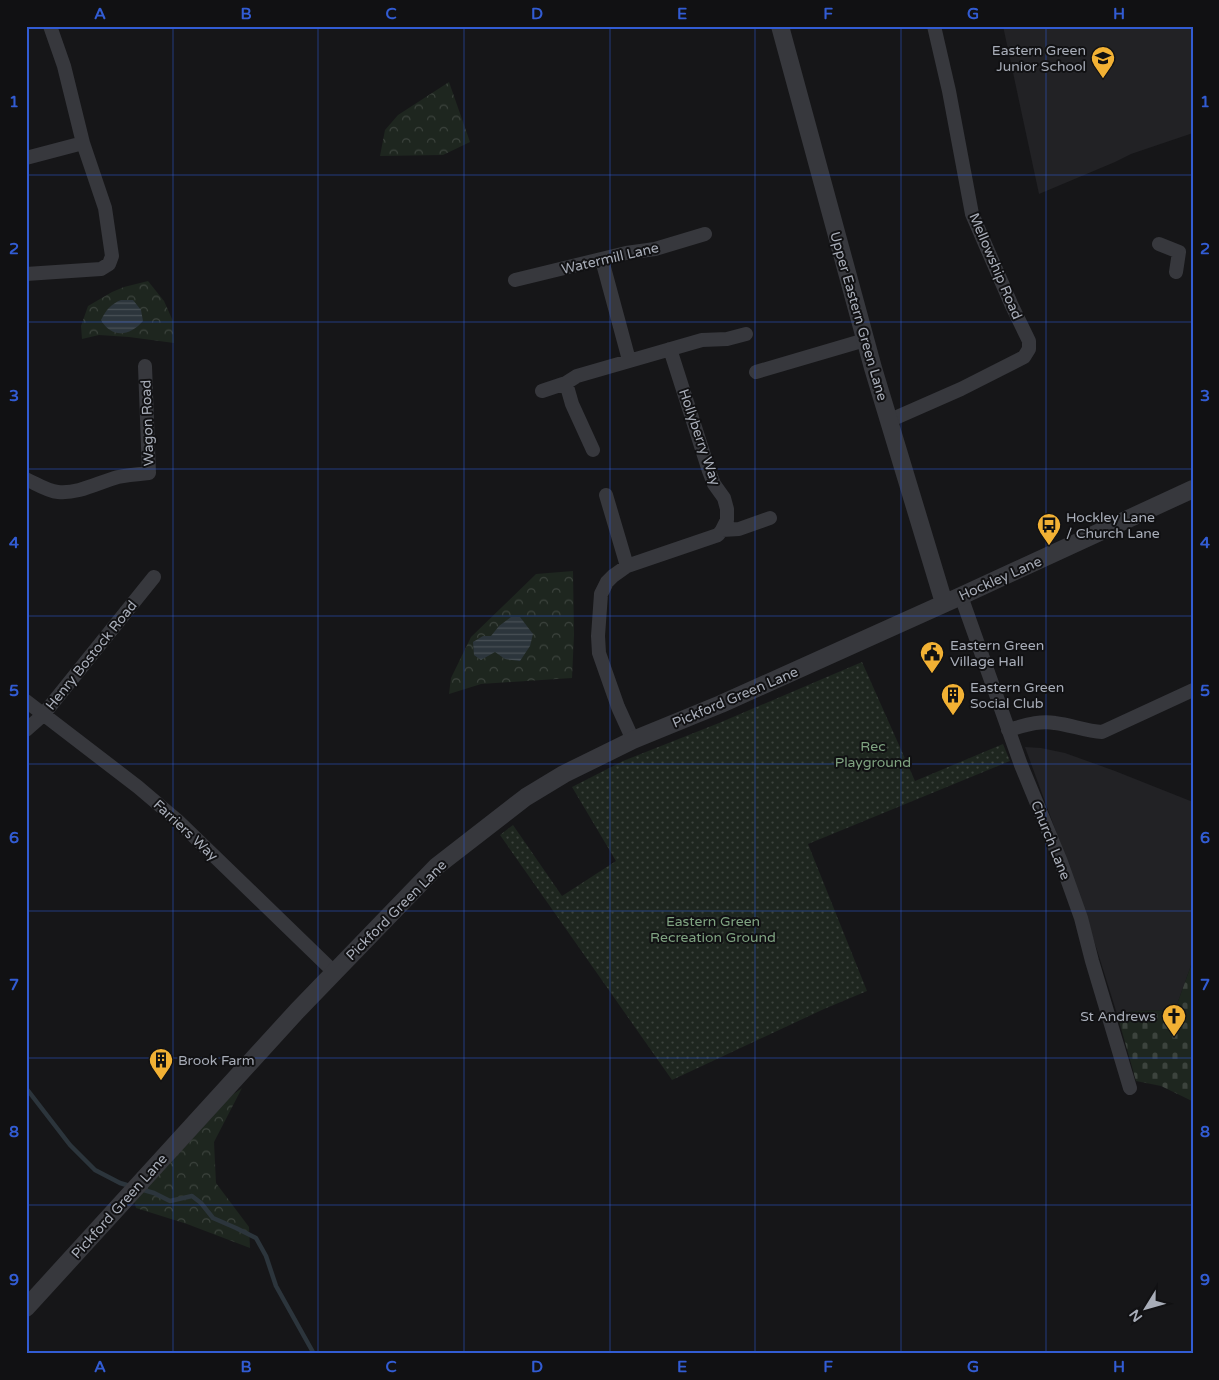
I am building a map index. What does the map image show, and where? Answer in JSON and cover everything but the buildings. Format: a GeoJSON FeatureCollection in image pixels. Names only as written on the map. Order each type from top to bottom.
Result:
{"type":"FeatureCollection","features":[{"type":"Feature","properties":{"kind":"street"},"geometry":{"type":"LineString","coordinates":[[26,274],[101,269],[110,262],[112,256],[104,208],[83,143],[64,66],[50,26]]}},
{"type":"Feature","properties":{"kind":"street","name":"Upper Eastern Green Lane"},"geometry":{"type":"LineString","coordinates":[[780,26],[865,340],[944,603]]}},
{"type":"Feature","properties":{"kind":"street","name":"Mellowship Road"},"geometry":{"type":"LineString","coordinates":[[888,420],[961,389],[1024,357],[1029,349],[1029,340],[972,214],[949,91],[934,26]]}},
{"type":"Feature","properties":{"kind":"street"},"geometry":{"type":"LineString","coordinates":[[26,158],[83,143]]}},
{"type":"Feature","properties":{"kind":"street","name":"Watermill Lane"},"geometry":{"type":"LineString","coordinates":[[515,280],[626,253],[655,249],[705,234]]}},
{"type":"Feature","properties":{"kind":"street"},"geometry":{"type":"LineString","coordinates":[[1159,244],[1186,249],[1176,272]]}},
{"type":"Feature","properties":{"kind":"street"},"geometry":{"type":"LineString","coordinates":[[602,260],[629,360]]}},
{"type":"Feature","properties":{"kind":"street"},"geometry":{"type":"LineString","coordinates":[[542,391],[566,383],[577,376],[629,360],[702,340],[727,339],[746,334]]}},
{"type":"Feature","properties":{"kind":"street"},"geometry":{"type":"LineString","coordinates":[[756,372],[865,340]]}},
{"type":"Feature","properties":{"kind":"street","name":"Hollyberry Way"},"geometry":{"type":"LineString","coordinates":[[670,349],[709,471],[714,484],[726,503],[728,514],[722,530]]}},
{"type":"Feature","properties":{"kind":"street","name":"Wagon Road"},"geometry":{"type":"LineString","coordinates":[[26,479],[46,489],[66,492],[118,477],[149,473],[145,366]]}},
{"type":"Feature","properties":{"kind":"street"},"geometry":{"type":"LineString","coordinates":[[566,383],[572,404],[593,450]]}},
{"type":"Feature","properties":{"kind":"street","name":"Hockley Lane"},"geometry":{"type":"LineString","coordinates":[[944,603],[1193,489]]}},
{"type":"Feature","properties":{"kind":"street"},"geometry":{"type":"LineString","coordinates":[[606,495],[627,566]]}},
{"type":"Feature","properties":{"kind":"street"},"geometry":{"type":"LineString","coordinates":[[633,740],[601,662],[598,646],[601,594],[607,582],[627,566],[712,538],[722,530],[739,530],[770,518]]}},
{"type":"Feature","properties":{"kind":"street","name":"Henry Bostock Road"},"geometry":{"type":"LineString","coordinates":[[26,730],[43,715],[154,577]]}},
{"type":"Feature","properties":{"kind":"street","name":"Church Lane"},"geometry":{"type":"LineString","coordinates":[[961,596],[1021,765],[1082,918],[1092,961],[1130,1088]]}},
{"type":"Feature","properties":{"kind":"street","name":"Pickford Green Lane"},"geometry":{"type":"LineString","coordinates":[[26,1308],[334,972],[437,866],[526,797],[564,774],[633,740],[721,704],[944,603]]}},
{"type":"Feature","properties":{"kind":"street"},"geometry":{"type":"LineString","coordinates":[[1008,730],[1043,722],[1054,722],[1092,732],[1102,732],[1193,690]]}},
{"type":"Feature","properties":{"kind":"street","name":"Farriers Way"},"geometry":{"type":"LineString","coordinates":[[26,701],[138,786],[334,972]]}},
{"type":"Feature","properties":{"kind":"shaded area","name":"Eastern Green Junior School"},"geometry":{"type":"Polygon","coordinates":[[[1003,26],[1193,26],[1193,133],[1131,154],[1039,194],[1003,26]]]}},
{"type":"Feature","properties":{"kind":"shaded area"},"geometry":{"type":"Polygon","coordinates":[[[121,300],[133,300],[141,310],[143,321],[132,330],[116,333],[105,326],[101,320],[114,303],[121,300]]]}},
{"type":"Feature","properties":{"kind":"shaded area"},"geometry":{"type":"Polygon","coordinates":[[[511,617],[520,617],[533,634],[530,646],[520,661],[505,659],[495,652],[481,660],[474,655],[473,642],[483,636],[491,636],[499,626],[511,617]]]}},
{"type":"Feature","properties":{"kind":"shaded area"},"geometry":{"type":"Polygon","coordinates":[[[1025,747],[1065,753],[1193,802],[1193,960],[1175,1010],[1135,1011],[1117,1014],[1066,859],[1025,747]]]}},
{"type":"Feature","properties":{"kind":"green space"},"geometry":{"type":"Polygon","coordinates":[[[449,82],[470,142],[443,155],[380,156],[385,130],[398,115],[449,82]]]}},
{"type":"Feature","properties":{"kind":"green space"},"geometry":{"type":"Polygon","coordinates":[[[148,281],[164,301],[173,321],[174,343],[99,335],[82,339],[81,326],[88,306],[124,287],[148,281]]]}},
{"type":"Feature","properties":{"kind":"green space"},"geometry":{"type":"Polygon","coordinates":[[[573,571],[574,635],[572,678],[481,684],[449,694],[451,678],[471,637],[536,574],[573,571]]]}},
{"type":"Feature","properties":{"kind":"green space","name":"Eastern Green Recreation Ground"},"geometry":{"type":"Polygon","coordinates":[[[862,662],[915,781],[1003,744],[1010,761],[808,844],[867,991],[672,1080],[500,835],[513,825],[562,896],[616,861],[572,787],[623,761],[719,723],[862,662]]]}},
{"type":"Feature","properties":{"kind":"green space"},"geometry":{"type":"Polygon","coordinates":[[[1193,960],[1192,1101],[1161,1086],[1136,1081],[1117,1014],[1135,1011],[1175,1010],[1193,960]]]}},
{"type":"Feature","properties":{"kind":"green space"},"geometry":{"type":"Polygon","coordinates":[[[242,1088],[214,1142],[216,1183],[249,1227],[250,1248],[187,1224],[136,1208],[134,1201],[225,1100],[242,1088]]]}},
{"type":"Feature","properties":{"kind":"waterway"},"geometry":{"type":"LineString","coordinates":[[26,1088],[70,1145],[95,1170],[130,1186]]}},
{"type":"Feature","properties":{"kind":"waterway"},"geometry":{"type":"LineString","coordinates":[[140,1189],[170,1201],[192,1196],[201,1203],[213,1218],[256,1238],[266,1256],[276,1286],[314,1354]]}},
{"type":"Feature","properties":{"kind":"place","name":"Eastern Green Junior School"},"geometry":{"type":"Point","coordinates":[1103,79]}},
{"type":"Feature","properties":{"kind":"place","name":"Hockley Lane / Church Lane"},"geometry":{"type":"Point","coordinates":[1049,546]}},
{"type":"Feature","properties":{"kind":"place","name":"Eastern Green Village Hall"},"geometry":{"type":"Point","coordinates":[932,674]}},
{"type":"Feature","properties":{"kind":"place","name":"Eastern Green Social Club"},"geometry":{"type":"Point","coordinates":[953,716]}},
{"type":"Feature","properties":{"kind":"place","name":"St Andrews"},"geometry":{"type":"Point","coordinates":[1174,1037]}},
{"type":"Feature","properties":{"kind":"place","name":"Brook Farm"},"geometry":{"type":"Point","coordinates":[161,1081]}},
{"type":"Feature","properties":{"kind":"park label","name":"Rec Playground"},"geometry":{"type":"Point","coordinates":[873,754]}}]}
